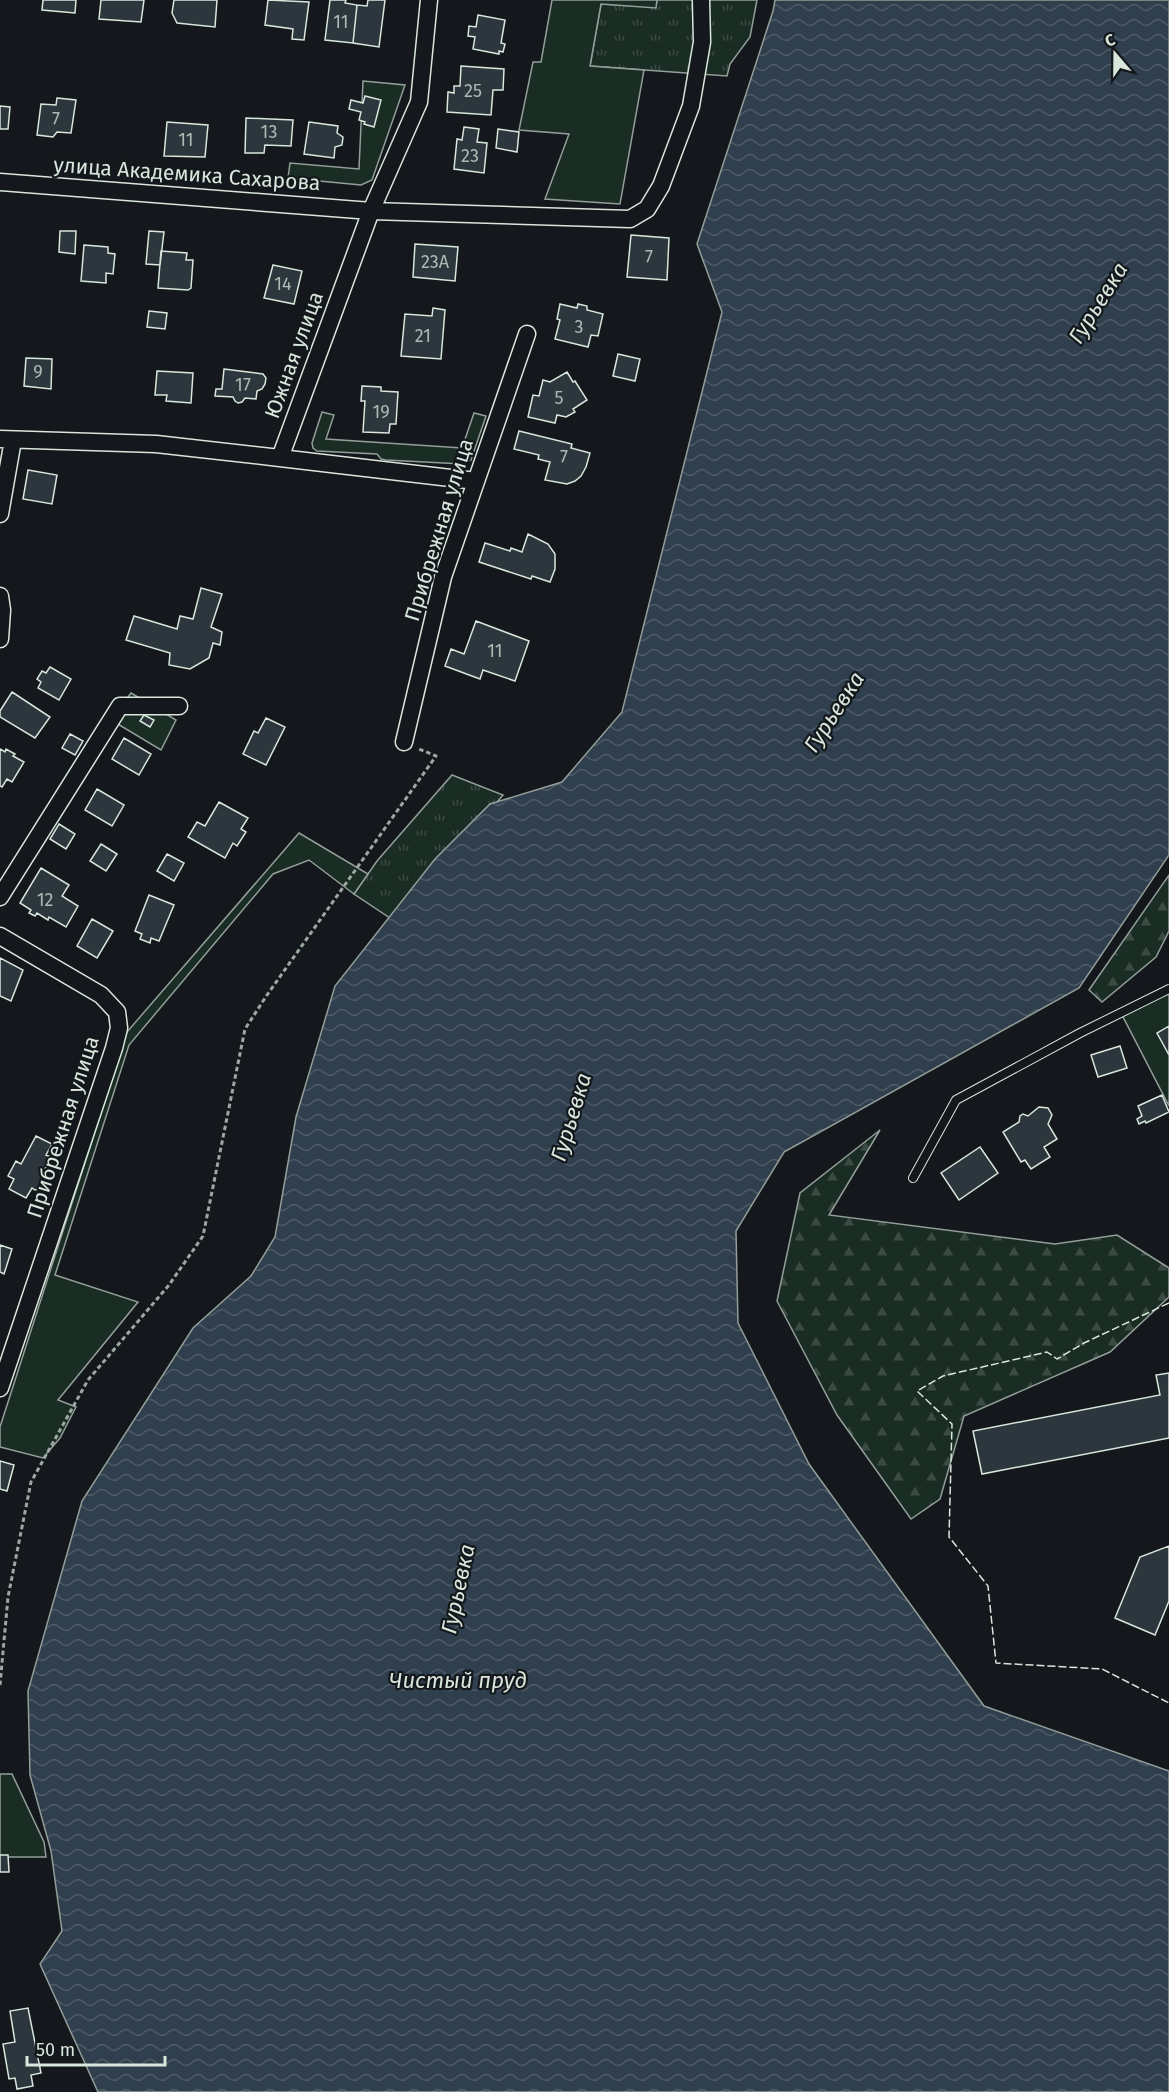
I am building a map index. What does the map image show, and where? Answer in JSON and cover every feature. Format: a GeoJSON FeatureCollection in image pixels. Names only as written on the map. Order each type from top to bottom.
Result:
{"type":"FeatureCollection","features":[{"type":"Feature","properties":{"kind":"street","name":"Южная улица"},"geometry":{"type":"LineString","coordinates":[[280,458],[371,211],[418,102],[429,0]]}},
{"type":"Feature","properties":{"kind":"street","name":"улица Академика Сахарова"},"geometry":{"type":"LineString","coordinates":[[0,182],[371,211],[630,219],[647,209],[661,186],[690,106],[702,42],[701,0]]}},
{"type":"Feature","properties":{"kind":"street","name":"Прибрежная улица"},"geometry":{"type":"LineString","coordinates":[[404,742],[443,577],[527,334]]}},
{"type":"Feature","properties":{"kind":"street"},"geometry":{"type":"LineString","coordinates":[[0,514],[6,440],[156,444],[476,481]]}},
{"type":"Feature","properties":{"kind":"street"},"geometry":{"type":"LineString","coordinates":[[0,596],[2,610],[0,639]]}},
{"type":"Feature","properties":{"kind":"street"},"geometry":{"type":"LineString","coordinates":[[0,897],[120,706],[178,706]]}},
{"type":"Feature","properties":{"kind":"street","name":"Прибрежная улица"},"geometry":{"type":"LineString","coordinates":[[0,936],[101,995],[117,1012],[118,1028],[114,1048],[0,1388]]}},
{"type":"Feature","properties":{"kind":"lane"},"geometry":{"type":"LineString","coordinates":[[913,1178],[956,1100],[1080,1033],[1169,989]]}},
{"type":"Feature","properties":{"kind":"path"},"geometry":{"type":"LineString","coordinates":[[0,1685],[8,1597],[31,1482],[88,1380],[169,1285],[203,1236],[245,1029],[436,756],[404,742]]}},
{"type":"Feature","properties":{"kind":"green space"},"geometry":{"type":"Polygon","coordinates":[[[552,0],[657,0],[656,8],[601,4],[590,66],[644,70],[620,204],[545,199],[569,134],[519,130],[533,62],[541,62],[552,0]]]}},
{"type":"Feature","properties":{"kind":"green space"},"geometry":{"type":"Polygon","coordinates":[[[657,0],[757,0],[750,37],[730,64],[727,76],[590,66],[601,4],[656,7],[657,0]]]}},
{"type":"Feature","properties":{"kind":"green space"},"geometry":{"type":"Polygon","coordinates":[[[363,81],[405,85],[372,180],[361,185],[288,178],[290,163],[359,169],[363,81]]]}},
{"type":"Feature","properties":{"kind":"green space"},"geometry":{"type":"Polygon","coordinates":[[[322,412],[334,415],[326,439],[462,448],[474,413],[486,416],[471,460],[463,464],[386,460],[381,459],[377,454],[317,451],[313,448],[312,443],[322,412]]]}},
{"type":"Feature","properties":{"kind":"green space"},"geometry":{"type":"Polygon","coordinates":[[[131,693],[176,720],[161,750],[111,720],[131,693]]]}},
{"type":"Feature","properties":{"kind":"green space"},"geometry":{"type":"Polygon","coordinates":[[[452,775],[503,795],[440,868],[399,924],[354,894],[377,861],[452,775]]]}},
{"type":"Feature","properties":{"kind":"green space"},"geometry":{"type":"Polygon","coordinates":[[[299,833],[368,874],[354,894],[309,860],[273,874],[129,1045],[55,1275],[138,1302],[58,1400],[76,1407],[60,1438],[43,1458],[0,1447],[0,1427],[127,1032],[299,833]]]}},
{"type":"Feature","properties":{"kind":"green space"},"geometry":{"type":"Polygon","coordinates":[[[1169,875],[1169,931],[1156,957],[1102,1002],[1089,990],[1169,875]]]}},
{"type":"Feature","properties":{"kind":"green space"},"geometry":{"type":"Polygon","coordinates":[[[1169,993],[1169,1106],[1122,1015],[1169,993]]]}},
{"type":"Feature","properties":{"kind":"green space"},"geometry":{"type":"Polygon","coordinates":[[[880,1130],[829,1215],[1055,1244],[1117,1235],[1169,1268],[1169,1297],[1110,1352],[964,1416],[940,1499],[911,1519],[837,1415],[777,1301],[800,1193],[880,1130]]]}},
{"type":"Feature","properties":{"kind":"green space"},"geometry":{"type":"Polygon","coordinates":[[[0,1774],[12,1774],[44,1842],[46,1857],[0,1857],[0,1774]]]}},
{"type":"Feature","properties":{"kind":"water","name":"Чистый пруд"},"geometry":{"type":"Polygon","coordinates":[[[775,0],[1169,0],[1169,855],[1079,988],[784,1152],[736,1231],[738,1323],[809,1464],[984,1706],[1169,1771],[1169,2092],[98,2092],[40,1964],[62,1931],[51,1851],[30,1775],[28,1691],[82,1501],[193,1328],[251,1276],[275,1237],[296,1117],[335,986],[435,859],[490,804],[562,782],[622,712],[722,312],[697,244],[775,0]]]}},
{"type":"Feature","properties":{"kind":"building"},"geometry":{"type":"Polygon","coordinates":[[[43,0],[76,0],[75,13],[42,10],[43,0]]]}},
{"type":"Feature","properties":{"kind":"building"},"geometry":{"type":"Polygon","coordinates":[[[101,0],[144,0],[141,22],[99,19],[101,0]]]}},
{"type":"Feature","properties":{"kind":"building"},"geometry":{"type":"Polygon","coordinates":[[[174,0],[217,0],[215,27],[177,23],[172,13],[174,0]]]}},
{"type":"Feature","properties":{"kind":"building"},"geometry":{"type":"Polygon","coordinates":[[[268,0],[309,2],[304,40],[292,39],[293,29],[265,25],[268,0]]]}},
{"type":"Feature","properties":{"kind":"building"},"geometry":{"type":"Polygon","coordinates":[[[330,0],[346,0],[345,3],[357,5],[353,43],[325,40],[330,0]]]}},
{"type":"Feature","properties":{"kind":"building"},"geometry":{"type":"Polygon","coordinates":[[[368,0],[385,0],[379,47],[353,43],[357,5],[367,6],[368,0]]]}},
{"type":"Feature","properties":{"kind":"building"},"geometry":{"type":"Polygon","coordinates":[[[478,15],[505,20],[501,43],[505,44],[503,52],[499,51],[499,54],[473,49],[475,37],[468,36],[469,26],[476,27],[478,15]]]}},
{"type":"Feature","properties":{"kind":"building"},"geometry":{"type":"Polygon","coordinates":[[[461,66],[504,69],[503,90],[493,90],[491,115],[447,112],[448,92],[454,93],[454,86],[460,86],[461,66]]]}},
{"type":"Feature","properties":{"kind":"building"},"geometry":{"type":"Polygon","coordinates":[[[365,96],[381,100],[374,127],[359,120],[361,112],[349,109],[351,100],[363,103],[365,96]]]}},
{"type":"Feature","properties":{"kind":"building"},"geometry":{"type":"Polygon","coordinates":[[[57,98],[76,100],[71,133],[57,132],[53,137],[37,135],[41,104],[56,105],[57,98]]]}},
{"type":"Feature","properties":{"kind":"building"},"geometry":{"type":"Polygon","coordinates":[[[0,106],[10,107],[8,129],[0,129],[0,106]]]}},
{"type":"Feature","properties":{"kind":"building"},"geometry":{"type":"Polygon","coordinates":[[[246,118],[293,120],[291,146],[265,145],[264,153],[245,153],[246,118]]]}},
{"type":"Feature","properties":{"kind":"building"},"geometry":{"type":"Polygon","coordinates":[[[167,122],[208,125],[205,157],[164,156],[167,122]]]}},
{"type":"Feature","properties":{"kind":"building"},"geometry":{"type":"Polygon","coordinates":[[[309,122],[338,126],[337,133],[343,137],[342,145],[335,147],[334,158],[304,154],[309,122]]]}},
{"type":"Feature","properties":{"kind":"building"},"geometry":{"type":"Polygon","coordinates":[[[464,127],[479,129],[477,142],[487,143],[484,173],[454,169],[457,139],[462,140],[464,127]]]}},
{"type":"Feature","properties":{"kind":"building"},"geometry":{"type":"Polygon","coordinates":[[[498,129],[519,132],[517,152],[496,148],[498,129]]]}},
{"type":"Feature","properties":{"kind":"building"},"geometry":{"type":"Polygon","coordinates":[[[60,231],[76,231],[75,254],[59,252],[60,231]]]}},
{"type":"Feature","properties":{"kind":"building"},"geometry":{"type":"Polygon","coordinates":[[[149,231],[164,232],[160,265],[146,264],[149,231]]]}},
{"type":"Feature","properties":{"kind":"building"},"geometry":{"type":"Polygon","coordinates":[[[631,235],[669,238],[667,280],[627,277],[631,235]]]}},
{"type":"Feature","properties":{"kind":"building"},"geometry":{"type":"Polygon","coordinates":[[[415,244],[458,247],[455,281],[413,277],[415,244]]]}},
{"type":"Feature","properties":{"kind":"building"},"geometry":{"type":"Polygon","coordinates":[[[84,245],[108,247],[108,253],[115,254],[113,274],[106,273],[106,283],[81,281],[84,245]]]}},
{"type":"Feature","properties":{"kind":"building"},"geometry":{"type":"Polygon","coordinates":[[[161,251],[187,253],[186,260],[193,260],[191,288],[188,290],[158,288],[161,251]]]}},
{"type":"Feature","properties":{"kind":"building"},"geometry":{"type":"Polygon","coordinates":[[[273,265],[302,271],[294,304],[264,298],[273,265]]]}},
{"type":"Feature","properties":{"kind":"building"},"geometry":{"type":"Polygon","coordinates":[[[560,304],[577,308],[578,304],[587,306],[587,310],[603,314],[598,336],[591,335],[588,347],[555,339],[560,320],[557,319],[560,304]]]}},
{"type":"Feature","properties":{"kind":"building"},"geometry":{"type":"Polygon","coordinates":[[[433,308],[445,310],[441,359],[401,356],[405,314],[432,316],[433,308]]]}},
{"type":"Feature","properties":{"kind":"building"},"geometry":{"type":"Polygon","coordinates":[[[149,311],[167,313],[165,329],[147,327],[149,311]]]}},
{"type":"Feature","properties":{"kind":"building"},"geometry":{"type":"Polygon","coordinates":[[[618,354],[640,359],[635,381],[613,376],[618,354]]]}},
{"type":"Feature","properties":{"kind":"building"},"geometry":{"type":"Polygon","coordinates":[[[26,358],[52,359],[51,389],[24,386],[26,358]]]}},
{"type":"Feature","properties":{"kind":"building"},"geometry":{"type":"Polygon","coordinates":[[[224,369],[263,374],[266,378],[265,384],[257,391],[256,399],[245,398],[238,403],[233,397],[215,396],[216,389],[222,389],[224,369]]]}},
{"type":"Feature","properties":{"kind":"building"},"geometry":{"type":"Polygon","coordinates":[[[157,371],[193,373],[191,403],[166,401],[167,395],[155,395],[157,371]]]}},
{"type":"Feature","properties":{"kind":"building"},"geometry":{"type":"Polygon","coordinates":[[[567,372],[587,400],[573,409],[575,412],[566,417],[557,415],[555,423],[528,417],[533,395],[539,396],[543,380],[550,382],[567,372]]]}},
{"type":"Feature","properties":{"kind":"building"},"geometry":{"type":"Polygon","coordinates":[[[362,386],[381,387],[381,391],[398,392],[396,424],[390,424],[389,433],[363,432],[365,401],[361,401],[362,386]]]}},
{"type":"Feature","properties":{"kind":"building"},"geometry":{"type":"Polygon","coordinates":[[[519,431],[572,444],[571,448],[590,453],[581,476],[567,484],[545,480],[550,462],[538,459],[539,455],[514,449],[519,431]]]}},
{"type":"Feature","properties":{"kind":"building"},"geometry":{"type":"Polygon","coordinates":[[[28,470],[57,475],[52,504],[23,499],[28,470]]]}},
{"type":"Feature","properties":{"kind":"building"},"geometry":{"type":"Polygon","coordinates":[[[528,534],[548,544],[555,554],[555,569],[550,582],[532,576],[531,579],[479,562],[485,543],[510,551],[511,548],[522,552],[528,534]]]}},
{"type":"Feature","properties":{"kind":"building"},"geometry":{"type":"Polygon","coordinates":[[[201,588],[222,594],[211,627],[222,632],[220,645],[213,643],[209,658],[190,669],[169,665],[170,653],[126,640],[134,616],[177,629],[180,616],[193,619],[201,588]]]}},
{"type":"Feature","properties":{"kind":"building"},"geometry":{"type":"Polygon","coordinates":[[[476,621],[529,641],[515,681],[483,670],[480,679],[445,666],[451,649],[464,654],[476,621]]]}},
{"type":"Feature","properties":{"kind":"building"},"geometry":{"type":"Polygon","coordinates":[[[50,667],[71,679],[59,700],[38,688],[41,682],[37,679],[42,671],[46,673],[50,667]]]}},
{"type":"Feature","properties":{"kind":"building"},"geometry":{"type":"Polygon","coordinates":[[[12,692],[50,717],[35,738],[0,717],[0,711],[12,692]]]}},
{"type":"Feature","properties":{"kind":"building"},"geometry":{"type":"Polygon","coordinates":[[[144,715],[154,720],[150,727],[140,721],[144,715]]]}},
{"type":"Feature","properties":{"kind":"building"},"geometry":{"type":"Polygon","coordinates":[[[266,718],[285,727],[266,765],[243,754],[254,731],[258,733],[266,718]]]}},
{"type":"Feature","properties":{"kind":"building"},"geometry":{"type":"Polygon","coordinates":[[[70,734],[83,741],[75,755],[62,748],[70,734]]]}},
{"type":"Feature","properties":{"kind":"building"},"geometry":{"type":"Polygon","coordinates":[[[124,738],[151,754],[139,775],[112,759],[124,738]]]}},
{"type":"Feature","properties":{"kind":"building"},"geometry":{"type":"Polygon","coordinates":[[[0,749],[5,752],[6,749],[24,762],[12,782],[7,779],[2,787],[0,786],[0,749]]]}},
{"type":"Feature","properties":{"kind":"building"},"geometry":{"type":"Polygon","coordinates":[[[97,789],[124,805],[112,826],[85,810],[97,789]]]}},
{"type":"Feature","properties":{"kind":"building"},"geometry":{"type":"Polygon","coordinates":[[[219,802],[248,818],[241,829],[246,832],[237,846],[233,843],[225,858],[188,837],[197,822],[205,826],[219,802]]]}},
{"type":"Feature","properties":{"kind":"building"},"geometry":{"type":"Polygon","coordinates":[[[59,824],[75,834],[66,849],[50,839],[59,824]]]}},
{"type":"Feature","properties":{"kind":"building"},"geometry":{"type":"Polygon","coordinates":[[[101,844],[117,854],[106,871],[90,861],[101,844]]]}},
{"type":"Feature","properties":{"kind":"building"},"geometry":{"type":"Polygon","coordinates":[[[167,854],[184,863],[174,881],[157,871],[167,854]]]}},
{"type":"Feature","properties":{"kind":"building"},"geometry":{"type":"Polygon","coordinates":[[[41,868],[69,885],[62,896],[78,906],[66,927],[49,917],[48,920],[37,913],[35,916],[29,913],[31,910],[20,903],[41,868]]]}},
{"type":"Feature","properties":{"kind":"building"},"geometry":{"type":"Polygon","coordinates":[[[149,895],[174,905],[159,941],[151,938],[150,943],[140,939],[142,934],[135,931],[149,895]]]}},
{"type":"Feature","properties":{"kind":"building"},"geometry":{"type":"Polygon","coordinates":[[[92,919],[113,931],[97,958],[77,946],[92,919]]]}},
{"type":"Feature","properties":{"kind":"building"},"geometry":{"type":"Polygon","coordinates":[[[0,958],[23,970],[11,1001],[0,996],[0,958]]]}},
{"type":"Feature","properties":{"kind":"building"},"geometry":{"type":"Polygon","coordinates":[[[1169,1026],[1169,1055],[1157,1033],[1169,1026]]]}},
{"type":"Feature","properties":{"kind":"building"},"geometry":{"type":"Polygon","coordinates":[[[1120,1046],[1127,1068],[1098,1077],[1091,1055],[1120,1046]]]}},
{"type":"Feature","properties":{"kind":"building"},"geometry":{"type":"Polygon","coordinates":[[[1162,1095],[1169,1112],[1139,1124],[1137,1119],[1142,1116],[1138,1106],[1162,1095]]]}},
{"type":"Feature","properties":{"kind":"building"},"geometry":{"type":"Polygon","coordinates":[[[1039,1107],[1048,1108],[1052,1115],[1048,1124],[1057,1139],[1044,1147],[1050,1157],[1031,1169],[1025,1160],[1021,1162],[1003,1132],[1019,1122],[1020,1116],[1023,1114],[1028,1116],[1039,1107]]]}},
{"type":"Feature","properties":{"kind":"building"},"geometry":{"type":"Polygon","coordinates":[[[36,1136],[52,1144],[46,1155],[51,1157],[42,1175],[44,1179],[39,1189],[32,1188],[26,1198],[9,1189],[14,1179],[8,1176],[16,1161],[21,1164],[36,1136]]]}},
{"type":"Feature","properties":{"kind":"building"},"geometry":{"type":"Polygon","coordinates":[[[980,1147],[998,1173],[959,1200],[941,1173],[980,1147]]]}},
{"type":"Feature","properties":{"kind":"building"},"geometry":{"type":"Polygon","coordinates":[[[0,1245],[12,1249],[4,1274],[0,1272],[0,1245]]]}},
{"type":"Feature","properties":{"kind":"building"},"geometry":{"type":"Polygon","coordinates":[[[1169,1373],[1169,1438],[982,1474],[973,1431],[1160,1395],[1156,1375],[1169,1373]]]}},
{"type":"Feature","properties":{"kind":"building"},"geometry":{"type":"Polygon","coordinates":[[[0,1461],[14,1465],[7,1491],[0,1489],[0,1461]]]}},
{"type":"Feature","properties":{"kind":"building"},"geometry":{"type":"Polygon","coordinates":[[[1169,1546],[1169,1601],[1155,1635],[1115,1618],[1140,1557],[1169,1546]]]}},
{"type":"Feature","properties":{"kind":"building"},"geometry":{"type":"Polygon","coordinates":[[[0,1855],[8,1855],[9,1872],[0,1872],[0,1855]]]}},
{"type":"Feature","properties":{"kind":"building"},"geometry":{"type":"Polygon","coordinates":[[[28,2008],[41,2073],[31,2075],[33,2086],[17,2089],[15,2078],[9,2079],[3,2044],[15,2042],[10,2011],[28,2008]]]}},
{"type":"Feature","properties":{"kind":"fence"},"geometry":{"type":"LineString","coordinates":[[1169,1303],[1084,1343],[1057,1359],[1047,1352],[943,1376],[917,1391],[952,1424],[949,1537],[988,1586],[996,1663],[1102,1669],[1169,1703]]}},
{"type":"Feature","properties":{"kind":"water label","name":"Гурьевка"},"geometry":{"type":"Point","coordinates":[1098,303]}},
{"type":"Feature","properties":{"kind":"water label","name":"Гурьевка"},"geometry":{"type":"Point","coordinates":[834,712]}},
{"type":"Feature","properties":{"kind":"water label","name":"Гурьевка"},"geometry":{"type":"Point","coordinates":[571,1117]}},
{"type":"Feature","properties":{"kind":"water label","name":"Гурьевка"},"geometry":{"type":"Point","coordinates":[458,1589]}}]}
